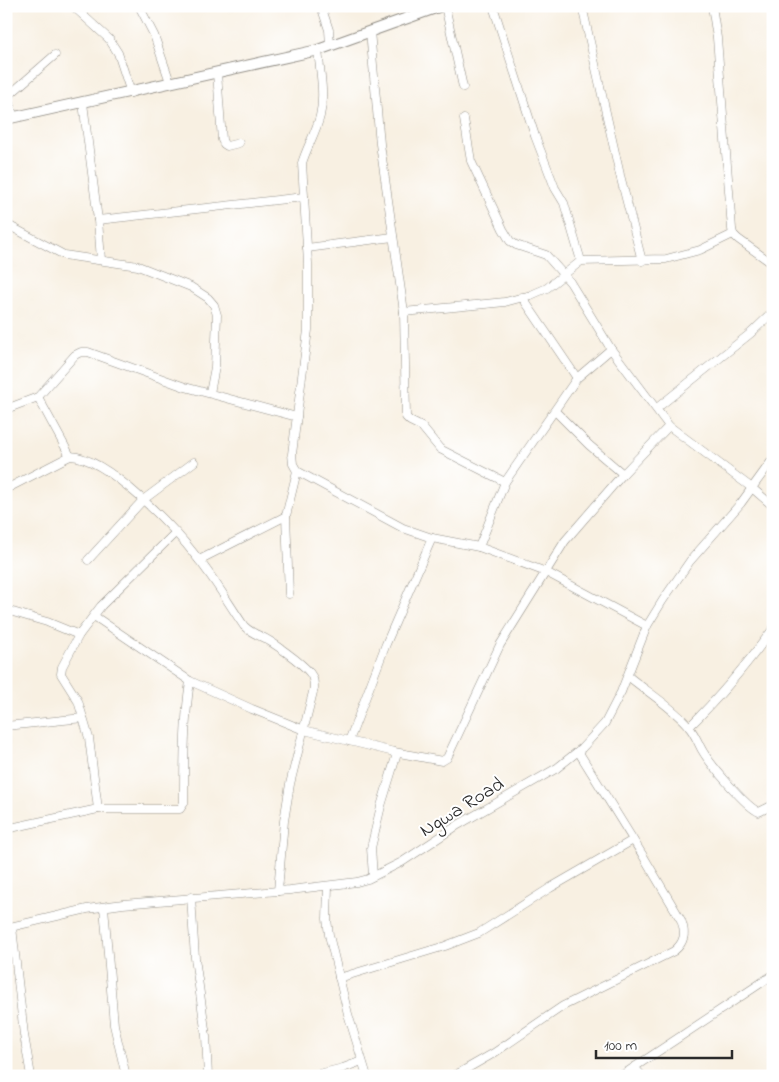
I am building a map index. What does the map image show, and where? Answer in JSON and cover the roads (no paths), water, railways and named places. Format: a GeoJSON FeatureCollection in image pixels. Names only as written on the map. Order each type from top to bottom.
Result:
{"type":"FeatureCollection","features":[{"type":"Feature","properties":{"kind":"street"},"geometry":{"type":"LineString","coordinates":[[73,6],[109,39],[118,53],[131,92]]}},
{"type":"Feature","properties":{"kind":"street"},"geometry":{"type":"LineString","coordinates":[[139,6],[154,35],[170,82]]}},
{"type":"Feature","properties":{"kind":"street"},"geometry":{"type":"LineString","coordinates":[[321,6],[329,30],[330,45]]}},
{"type":"Feature","properties":{"kind":"street"},"geometry":{"type":"LineString","coordinates":[[55,55],[7,96],[10,118],[318,50],[441,6]]}},
{"type":"Feature","properties":{"kind":"street"},"geometry":{"type":"LineString","coordinates":[[444,6],[463,87]]}},
{"type":"Feature","properties":{"kind":"street"},"geometry":{"type":"LineString","coordinates":[[493,6],[535,136],[555,188],[564,203],[582,261]]}},
{"type":"Feature","properties":{"kind":"street"},"geometry":{"type":"LineString","coordinates":[[582,6],[620,175],[642,260]]}},
{"type":"Feature","properties":{"kind":"street"},"geometry":{"type":"LineString","coordinates":[[712,6],[717,38],[730,216],[733,234],[773,264]]}},
{"type":"Feature","properties":{"kind":"street"},"geometry":{"type":"LineString","coordinates":[[370,31],[380,144],[404,312],[406,417],[422,427],[440,449],[505,482]]}},
{"type":"Feature","properties":{"kind":"street"},"geometry":{"type":"LineString","coordinates":[[318,50],[322,92],[320,114],[316,131],[302,163],[307,248],[308,330],[292,454],[293,464],[297,471],[403,528],[432,538],[479,547],[546,572],[647,626]]}},
{"type":"Feature","properties":{"kind":"street"},"geometry":{"type":"LineString","coordinates":[[217,73],[222,140],[227,146],[239,143]]}},
{"type":"Feature","properties":{"kind":"street"},"geometry":{"type":"LineString","coordinates":[[83,103],[98,220],[101,260]]}},
{"type":"Feature","properties":{"kind":"street"},"geometry":{"type":"LineString","coordinates":[[464,119],[471,161],[510,241],[546,255],[570,282],[611,349],[669,426],[773,506]]}},
{"type":"Feature","properties":{"kind":"street"},"geometry":{"type":"LineString","coordinates":[[98,220],[304,197]]}},
{"type":"Feature","properties":{"kind":"street"},"geometry":{"type":"LineString","coordinates":[[6,224],[64,255],[138,266],[191,287],[208,298],[214,305],[217,316],[215,367],[210,393]]}},
{"type":"Feature","properties":{"kind":"street"},"geometry":{"type":"LineString","coordinates":[[404,312],[505,302],[547,288],[582,261],[666,259],[700,250],[733,234]]}},
{"type":"Feature","properties":{"kind":"street"},"geometry":{"type":"LineString","coordinates":[[307,248],[393,237]]}},
{"type":"Feature","properties":{"kind":"street"},"geometry":{"type":"LineString","coordinates":[[522,297],[578,378]]}},
{"type":"Feature","properties":{"kind":"street"},"geometry":{"type":"LineString","coordinates":[[657,408],[744,338],[773,312]]}},
{"type":"Feature","properties":{"kind":"street"},"geometry":{"type":"LineString","coordinates":[[479,547],[505,482],[578,378],[611,349]]}},
{"type":"Feature","properties":{"kind":"street"},"geometry":{"type":"LineString","coordinates":[[6,409],[38,397],[75,355],[81,352],[88,352],[185,387],[297,417]]}},
{"type":"Feature","properties":{"kind":"street"},"geometry":{"type":"LineString","coordinates":[[38,397],[70,456]]}},
{"type":"Feature","properties":{"kind":"street"},"geometry":{"type":"LineString","coordinates":[[555,411],[589,445],[623,474]]}},
{"type":"Feature","properties":{"kind":"street"},"geometry":{"type":"LineString","coordinates":[[94,616],[190,681],[304,730],[394,752],[442,761],[446,758],[500,645],[566,541],[623,474],[669,426]]}},
{"type":"Feature","properties":{"kind":"street"},"geometry":{"type":"LineString","coordinates":[[6,489],[70,456],[78,456],[99,465],[143,500],[175,532],[199,560],[249,631],[280,649],[311,674],[314,688],[290,784],[284,820],[278,891]]}},
{"type":"Feature","properties":{"kind":"street","name":"Ngwa Road"},"geometry":{"type":"LineString","coordinates":[[9,928],[104,907],[357,882],[410,858],[458,824],[557,768],[578,752],[598,733],[605,723],[628,676],[647,626],[663,600],[690,561],[741,503],[773,459]]}},
{"type":"Feature","properties":{"kind":"street"},"geometry":{"type":"LineString","coordinates":[[88,560],[143,500],[194,462]]}},
{"type":"Feature","properties":{"kind":"street"},"geometry":{"type":"LineString","coordinates":[[289,594],[286,516],[297,471]]}},
{"type":"Feature","properties":{"kind":"street"},"geometry":{"type":"LineString","coordinates":[[199,560],[286,516]]}},
{"type":"Feature","properties":{"kind":"street"},"geometry":{"type":"LineString","coordinates":[[98,809],[89,738],[78,701],[61,674],[62,667],[79,635],[101,606],[175,532]]}},
{"type":"Feature","properties":{"kind":"street"},"geometry":{"type":"LineString","coordinates":[[349,741],[386,644],[432,538]]}},
{"type":"Feature","properties":{"kind":"street"},"geometry":{"type":"LineString","coordinates":[[6,610],[47,622],[79,635]]}},
{"type":"Feature","properties":{"kind":"street"},"geometry":{"type":"LineString","coordinates":[[689,727],[714,703],[773,629]]}},
{"type":"Feature","properties":{"kind":"street"},"geometry":{"type":"LineString","coordinates":[[628,676],[669,708],[689,727],[712,764],[750,807],[758,812],[773,805]]}},
{"type":"Feature","properties":{"kind":"street"},"geometry":{"type":"LineString","coordinates":[[6,829],[98,809],[180,809],[184,803],[184,751],[190,681]]}},
{"type":"Feature","properties":{"kind":"street"},"geometry":{"type":"LineString","coordinates":[[6,726],[83,718]]}},
{"type":"Feature","properties":{"kind":"street"},"geometry":{"type":"LineString","coordinates":[[373,876],[371,848],[380,806],[396,756],[394,752]]}},
{"type":"Feature","properties":{"kind":"street"},"geometry":{"type":"LineString","coordinates":[[454,1076],[494,1053],[563,1006],[679,947],[685,936],[684,927],[578,752]]}},
{"type":"Feature","properties":{"kind":"street"},"geometry":{"type":"LineString","coordinates":[[339,978],[453,943],[479,933],[550,888],[633,840]]}},
{"type":"Feature","properties":{"kind":"street"},"geometry":{"type":"LineString","coordinates":[[328,886],[327,918],[329,935],[339,978],[367,1076]]}},
{"type":"Feature","properties":{"kind":"street"},"geometry":{"type":"LineString","coordinates":[[191,897],[196,972],[206,1036],[208,1076]]}},
{"type":"Feature","properties":{"kind":"street"},"geometry":{"type":"LineString","coordinates":[[104,907],[114,1025],[126,1076]]}},
{"type":"Feature","properties":{"kind":"street"},"geometry":{"type":"LineString","coordinates":[[9,928],[31,1076]]}},
{"type":"Feature","properties":{"kind":"street"},"geometry":{"type":"LineString","coordinates":[[621,1076],[773,975]]}},
{"type":"Feature","properties":{"kind":"street"},"geometry":{"type":"LineString","coordinates":[[311,1076],[362,1061]]}},
{"type":"Feature","properties":{"kind":"street"},"geometry":{"type":"LineString","coordinates":[[634,1067],[642,1076]]}}]}
